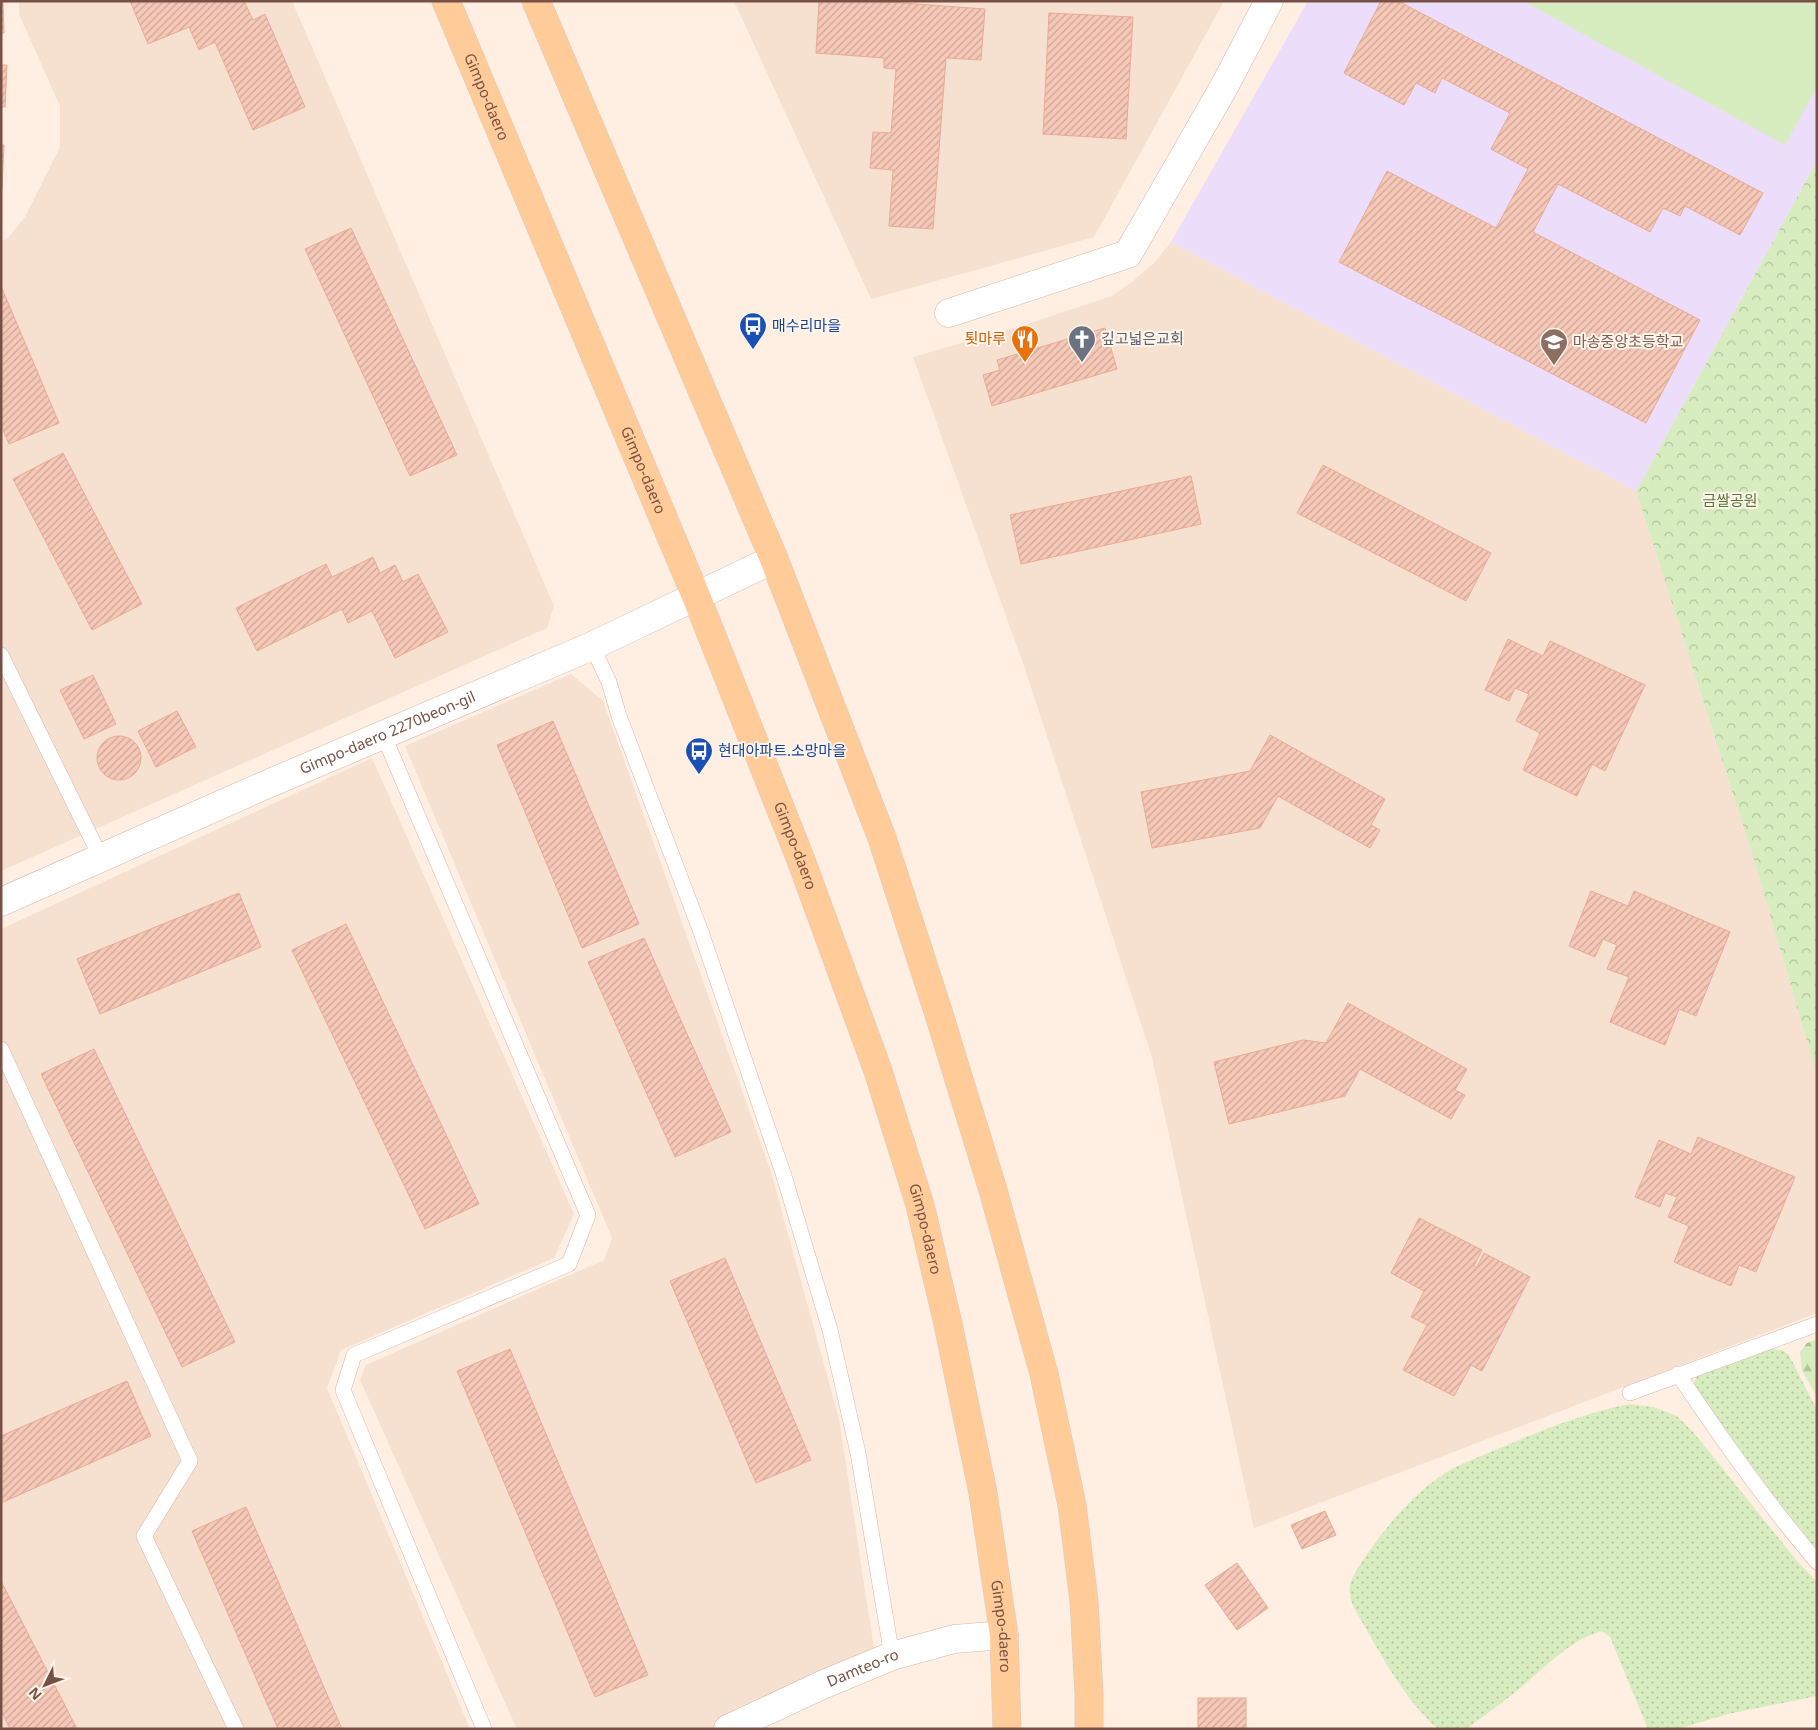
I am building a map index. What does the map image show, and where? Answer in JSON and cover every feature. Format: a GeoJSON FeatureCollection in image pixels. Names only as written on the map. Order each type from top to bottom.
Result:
{"type":"FeatureCollection","features":[{"type":"Feature","properties":{"kind":"main road","name":"Gimpo-daero"},"geometry":{"type":"LineString","coordinates":[[446,1],[696,596],[801,860],[878,1070],[920,1205],[948,1324],[983,1493],[1004,1635],[1007,1729]]}},
{"type":"Feature","properties":{"kind":"main road"},"geometry":{"type":"LineString","coordinates":[[536,1],[774,559],[882,838],[990,1180],[1044,1374],[1072,1505],[1084,1601],[1089,1729]]}},
{"type":"Feature","properties":{"kind":"street"},"geometry":{"type":"LineString","coordinates":[[949,312],[1128,254],[1225,85],[1269,1]]}},
{"type":"Feature","properties":{"kind":"street","name":"Gimpo-daero 2270beon-gil"},"geometry":{"type":"LineString","coordinates":[[1,902],[383,734],[592,646],[774,559]]}},
{"type":"Feature","properties":{"kind":"street","name":"Damteo-ro"},"geometry":{"type":"LineString","coordinates":[[728,1729],[822,1684],[892,1656],[954,1639],[1004,1635]]}},
{"type":"Feature","properties":{"kind":"lane"},"geometry":{"type":"LineString","coordinates":[[592,646],[609,682],[619,716],[701,932],[784,1176],[830,1330],[853,1434],[892,1656]]}},
{"type":"Feature","properties":{"kind":"lane"},"geometry":{"type":"LineString","coordinates":[[1,656],[101,858]]}},
{"type":"Feature","properties":{"kind":"lane"},"geometry":{"type":"LineString","coordinates":[[383,734],[588,1215],[569,1264],[354,1355],[343,1390],[484,1729]]}},
{"type":"Feature","properties":{"kind":"lane"},"geometry":{"type":"LineString","coordinates":[[1,1049],[190,1461],[144,1536],[236,1729]]}},
{"type":"Feature","properties":{"kind":"lane"},"geometry":{"type":"LineString","coordinates":[[1630,1393],[1817,1324]]}},
{"type":"Feature","properties":{"kind":"lane"},"geometry":{"type":"LineString","coordinates":[[1678,1374],[1738,1462],[1781,1520],[1817,1562]]}},
{"type":"Feature","properties":{"kind":"shaded area"},"geometry":{"type":"Polygon","coordinates":[[[19,1],[292,1],[554,606],[547,628],[1,871],[1,241],[8,238],[25,217],[60,147],[60,106],[19,14],[19,1]]]}},
{"type":"Feature","properties":{"kind":"shaded area"},"geometry":{"type":"Polygon","coordinates":[[[734,1],[1224,1],[1094,237],[871,299],[734,1]]]}},
{"type":"Feature","properties":{"kind":"shaded area","name":"마송중앙초등학교"},"geometry":{"type":"Polygon","coordinates":[[[1308,1],[1817,1],[1817,161],[1636,491],[1171,242],[1308,1]]]}},
{"type":"Feature","properties":{"kind":"shaded area"},"geometry":{"type":"Polygon","coordinates":[[[1171,242],[1636,491],[1754,860],[1817,1076],[1817,1313],[1254,1528],[1152,1057],[1025,669],[913,357],[1024,325],[1112,296],[1154,263],[1171,242]]]}},
{"type":"Feature","properties":{"kind":"shaded area"},"geometry":{"type":"Polygon","coordinates":[[[571,674],[603,701],[771,1172],[839,1419],[874,1649],[715,1729],[517,1729],[360,1380],[366,1365],[604,1260],[612,1238],[405,746],[571,674]]]}},
{"type":"Feature","properties":{"kind":"shaded area"},"geometry":{"type":"Polygon","coordinates":[[[372,758],[574,1214],[554,1258],[341,1350],[327,1388],[470,1729],[1,1729],[1,929],[372,758]]]}},
{"type":"Feature","properties":{"kind":"green space"},"geometry":{"type":"Polygon","coordinates":[[[1523,1],[1817,1],[1817,87],[1785,145],[1523,1]]]}},
{"type":"Feature","properties":{"kind":"green space","name":"금쌀공원"},"geometry":{"type":"Polygon","coordinates":[[[1817,161],[1817,1076],[1754,860],[1636,491],[1817,161]]]}},
{"type":"Feature","properties":{"kind":"green space"},"geometry":{"type":"Polygon","coordinates":[[[1817,1339],[1817,1397],[1802,1371],[1800,1352],[1807,1343],[1817,1339]]]}},
{"type":"Feature","properties":{"kind":"green space"},"geometry":{"type":"Polygon","coordinates":[[[1772,1349],[1782,1350],[1789,1355],[1817,1410],[1817,1550],[1762,1480],[1694,1383],[1697,1376],[1772,1349]]]}},
{"type":"Feature","properties":{"kind":"green space"},"geometry":{"type":"Polygon","coordinates":[[[1630,1404],[1653,1407],[1677,1416],[1694,1433],[1797,1561],[1817,1582],[1817,1696],[1728,1714],[1678,1729],[1648,1729],[1610,1637],[1602,1631],[1590,1635],[1566,1649],[1513,1694],[1469,1727],[1465,1729],[1438,1729],[1425,1717],[1402,1688],[1381,1656],[1354,1608],[1351,1600],[1350,1585],[1355,1573],[1391,1522],[1418,1494],[1444,1474],[1464,1463],[1543,1430],[1595,1412],[1630,1404]]]}},
{"type":"Feature","properties":{"kind":"building"},"geometry":{"type":"Polygon","coordinates":[[[1,1],[3,1],[4,33],[1,33],[1,1]]]}},
{"type":"Feature","properties":{"kind":"building"},"geometry":{"type":"Polygon","coordinates":[[[130,1],[244,1],[253,20],[265,14],[305,107],[253,130],[215,42],[199,50],[189,27],[148,44],[130,1]]]}},
{"type":"Feature","properties":{"kind":"building"},"geometry":{"type":"Polygon","coordinates":[[[819,1],[876,1],[985,9],[981,60],[946,58],[933,229],[889,226],[893,170],[870,168],[873,132],[891,133],[896,69],[884,68],[884,58],[816,53],[819,1]]]}},
{"type":"Feature","properties":{"kind":"building","name":"마송중앙초등학교"},"geometry":{"type":"Polygon","coordinates":[[[1381,1],[1398,1],[1763,193],[1740,235],[1685,206],[1680,216],[1663,208],[1650,232],[1558,184],[1533,232],[1700,320],[1646,423],[1339,262],[1387,171],[1496,228],[1528,169],[1491,149],[1510,113],[1442,78],[1435,93],[1416,83],[1404,105],[1344,73],[1381,1]]]}},
{"type":"Feature","properties":{"kind":"building"},"geometry":{"type":"Polygon","coordinates":[[[1049,13],[1133,17],[1126,139],[1043,134],[1049,13]]]}},
{"type":"Feature","properties":{"kind":"building"},"geometry":{"type":"Polygon","coordinates":[[[1,65],[7,65],[5,107],[1,107],[1,65]]]}},
{"type":"Feature","properties":{"kind":"building"},"geometry":{"type":"Polygon","coordinates":[[[1,145],[4,145],[2,189],[1,189],[1,145]]]}},
{"type":"Feature","properties":{"kind":"building"},"geometry":{"type":"Polygon","coordinates":[[[351,228],[457,455],[410,476],[305,249],[351,228]]]}},
{"type":"Feature","properties":{"kind":"building"},"geometry":{"type":"Polygon","coordinates":[[[1,286],[59,423],[9,444],[1,425],[1,286]]]}},
{"type":"Feature","properties":{"kind":"building"},"geometry":{"type":"Polygon","coordinates":[[[1105,328],[1117,369],[992,406],[983,375],[1000,370],[997,360],[1105,328]]]}},
{"type":"Feature","properties":{"kind":"building"},"geometry":{"type":"Polygon","coordinates":[[[63,453],[142,604],[92,630],[13,479],[63,453]]]}},
{"type":"Feature","properties":{"kind":"building"},"geometry":{"type":"Polygon","coordinates":[[[1323,465],[1491,553],[1466,601],[1297,513],[1323,465]]]}},
{"type":"Feature","properties":{"kind":"building"},"geometry":{"type":"Polygon","coordinates":[[[1191,476],[1201,524],[1021,564],[1010,515],[1191,476]]]}},
{"type":"Feature","properties":{"kind":"building"},"geometry":{"type":"Polygon","coordinates":[[[373,557],[380,573],[395,565],[403,582],[418,574],[448,632],[395,658],[372,611],[348,623],[342,609],[257,651],[236,608],[326,564],[332,577],[373,557]]]}},
{"type":"Feature","properties":{"kind":"building"},"geometry":{"type":"Polygon","coordinates":[[[1508,639],[1543,656],[1550,641],[1645,685],[1605,771],[1592,764],[1577,796],[1523,770],[1540,733],[1516,721],[1529,694],[1515,688],[1509,701],[1485,690],[1508,639]]]}},
{"type":"Feature","properties":{"kind":"building"},"geometry":{"type":"Polygon","coordinates":[[[93,675],[116,724],[84,739],[60,690],[93,675]]]}},
{"type":"Feature","properties":{"kind":"building"},"geometry":{"type":"Polygon","coordinates":[[[177,711],[196,747],[156,767],[138,731],[177,711]]]}},
{"type":"Feature","properties":{"kind":"building"},"geometry":{"type":"Polygon","coordinates":[[[553,721],[639,924],[582,948],[497,745],[553,721]]]}},
{"type":"Feature","properties":{"kind":"building"},"geometry":{"type":"Polygon","coordinates":[[[1270,735],[1385,799],[1371,825],[1380,830],[1370,848],[1278,796],[1260,828],[1152,848],[1141,792],[1250,771],[1270,735]]]}},
{"type":"Feature","properties":{"kind":"building"},"geometry":{"type":"Polygon","coordinates":[[[119,736],[131,740],[137,746],[141,758],[137,770],[131,776],[119,780],[107,776],[101,770],[97,758],[101,746],[107,740],[119,736]]]}},
{"type":"Feature","properties":{"kind":"building"},"geometry":{"type":"Polygon","coordinates":[[[1591,891],[1628,906],[1634,891],[1730,932],[1696,1016],[1679,1009],[1665,1045],[1610,1022],[1629,977],[1607,969],[1617,945],[1603,939],[1595,957],[1569,946],[1591,891]]]}},
{"type":"Feature","properties":{"kind":"building"},"geometry":{"type":"Polygon","coordinates":[[[239,893],[261,947],[100,1014],[77,959],[239,893]]]}},
{"type":"Feature","properties":{"kind":"building"},"geometry":{"type":"Polygon","coordinates":[[[346,924],[479,1204],[425,1229],[292,950],[346,924]]]}},
{"type":"Feature","properties":{"kind":"building"},"geometry":{"type":"Polygon","coordinates":[[[644,938],[731,1132],[675,1157],[588,962],[644,938]]]}},
{"type":"Feature","properties":{"kind":"building"},"geometry":{"type":"Polygon","coordinates":[[[1348,1003],[1467,1069],[1455,1090],[1465,1095],[1451,1119],[1360,1069],[1345,1096],[1229,1124],[1214,1062],[1303,1040],[1326,1043],[1348,1003]]]}},
{"type":"Feature","properties":{"kind":"building"},"geometry":{"type":"Polygon","coordinates":[[[94,1049],[235,1342],[182,1367],[41,1074],[94,1049]]]}},
{"type":"Feature","properties":{"kind":"building"},"geometry":{"type":"Polygon","coordinates":[[[1698,1137],[1795,1177],[1756,1272],[1739,1265],[1731,1286],[1674,1262],[1689,1226],[1668,1217],[1677,1197],[1665,1193],[1660,1207],[1635,1197],[1659,1140],[1691,1154],[1698,1137]]]}},
{"type":"Feature","properties":{"kind":"building"},"geometry":{"type":"Polygon","coordinates":[[[1419,1218],[1482,1250],[1474,1266],[1477,1267],[1484,1253],[1530,1277],[1482,1371],[1471,1365],[1454,1396],[1403,1370],[1427,1325],[1411,1317],[1424,1291],[1391,1273],[1419,1218]]]}},
{"type":"Feature","properties":{"kind":"building"},"geometry":{"type":"Polygon","coordinates":[[[725,1258],[811,1460],[756,1483],[670,1281],[725,1258]]]}},
{"type":"Feature","properties":{"kind":"building"},"geometry":{"type":"Polygon","coordinates":[[[510,1349],[648,1675],[595,1697],[457,1371],[510,1349]]]}},
{"type":"Feature","properties":{"kind":"building"},"geometry":{"type":"Polygon","coordinates":[[[127,1381],[151,1436],[1,1503],[1,1436],[127,1381]]]}},
{"type":"Feature","properties":{"kind":"building"},"geometry":{"type":"Polygon","coordinates":[[[246,1507],[342,1729],[278,1729],[192,1531],[246,1507]]]}},
{"type":"Feature","properties":{"kind":"building"},"geometry":{"type":"Polygon","coordinates":[[[1325,1511],[1336,1535],[1302,1549],[1291,1525],[1325,1511]]]}},
{"type":"Feature","properties":{"kind":"building"},"geometry":{"type":"Polygon","coordinates":[[[1237,1563],[1268,1608],[1237,1630],[1205,1585],[1237,1563]]]}},
{"type":"Feature","properties":{"kind":"building"},"geometry":{"type":"Polygon","coordinates":[[[1,1581],[77,1729],[10,1729],[1,1711],[1,1581]]]}},
{"type":"Feature","properties":{"kind":"building"},"geometry":{"type":"Polygon","coordinates":[[[1198,1698],[1246,1698],[1246,1729],[1198,1729],[1198,1698]]]}},
{"type":"Feature","properties":{"kind":"place","name":"매수리마을"},"geometry":{"type":"Point","coordinates":[753,350]}},
{"type":"Feature","properties":{"kind":"place","name":"툇마루"},"geometry":{"type":"Point","coordinates":[1025,363]}},
{"type":"Feature","properties":{"kind":"place","name":"깊고넓은교회"},"geometry":{"type":"Point","coordinates":[1082,363]}},
{"type":"Feature","properties":{"kind":"place","name":"마송중앙초등학교"},"geometry":{"type":"Point","coordinates":[1554,366]}},
{"type":"Feature","properties":{"kind":"place","name":"현대아파트.소망마을"},"geometry":{"type":"Point","coordinates":[699,775]}}]}
